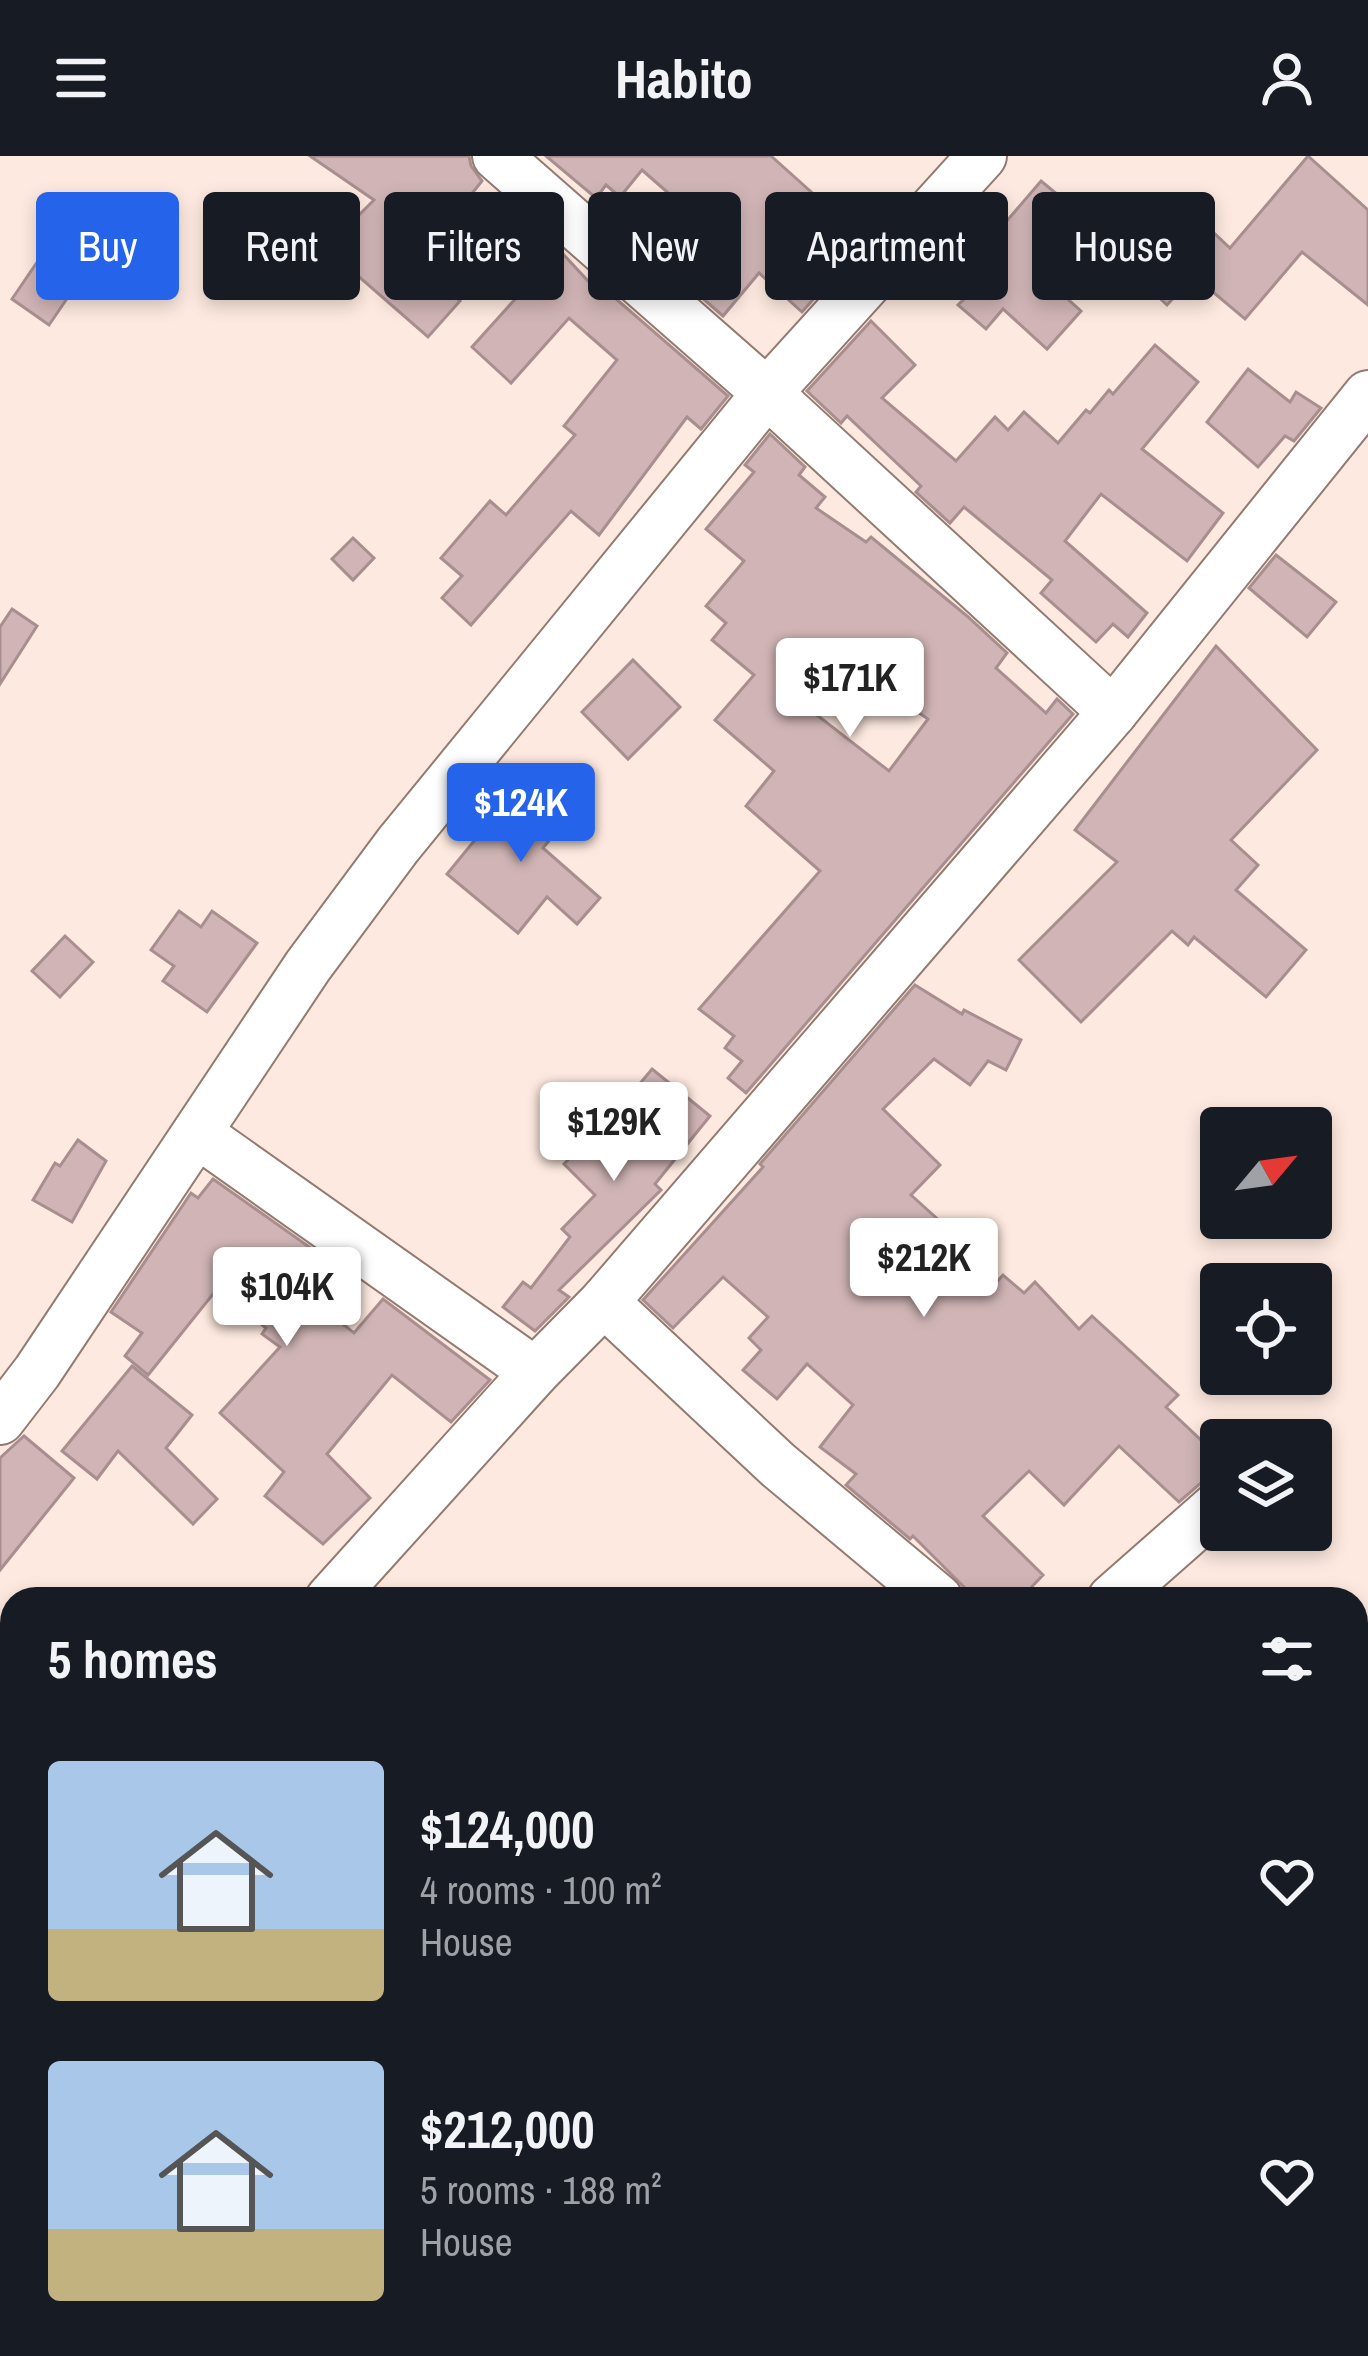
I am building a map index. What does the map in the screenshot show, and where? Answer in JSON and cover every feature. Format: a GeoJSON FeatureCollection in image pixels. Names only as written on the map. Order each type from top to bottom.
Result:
{"type":"FeatureCollection","features":[{"type":"Feature","properties":{"kind":"street"},"geometry":{"type":"LineString","coordinates":[[496,156],[767,394],[1113,712]]}},
{"type":"Feature","properties":{"kind":"street"},"geometry":{"type":"LineString","coordinates":[[0,1420],[37,1372],[308,966],[398,844],[767,394],[982,156]]}},
{"type":"Feature","properties":{"kind":"street"},"geometry":{"type":"LineString","coordinates":[[341,1587],[535,1372],[604,1303],[1113,712],[1368,394]]}},
{"type":"Feature","properties":{"kind":"street"},"geometry":{"type":"LineString","coordinates":[[197,1132],[535,1372]]}},
{"type":"Feature","properties":{"kind":"street"},"geometry":{"type":"LineString","coordinates":[[604,1303],[778,1465],[924,1587]]}},
{"type":"Feature","properties":{"kind":"street"},"geometry":{"type":"LineString","coordinates":[[1126,1587],[1200,1521]]}},
{"type":"Feature","properties":{"kind":"building"},"geometry":{"type":"Polygon","coordinates":[[[310,156],[469,156],[482,181],[473,192],[384,192],[384,299],[360,278],[360,214],[374,200],[310,156]]]}},
{"type":"Feature","properties":{"kind":"building"},"geometry":{"type":"Polygon","coordinates":[[[546,156],[771,156],[811,192],[765,192],[765,278],[759,273],[741,294],[741,192],[667,192],[642,170],[624,192],[606,185],[601,192],[589,192],[546,156]]]}},
{"type":"Feature","properties":{"kind":"building"},"geometry":{"type":"Polygon","coordinates":[[[1308,156],[1368,210],[1368,305],[1302,252],[1245,319],[1215,294],[1215,234],[1230,248],[1308,156]]]}},
{"type":"Feature","properties":{"kind":"building"},"geometry":{"type":"Polygon","coordinates":[[[1041,181],[1054,192],[1032,192],[1032,300],[1069,300],[1081,311],[1047,349],[1003,309],[986,329],[958,305],[963,300],[1008,300],[1008,220],[1041,181]]]}},
{"type":"Feature","properties":{"kind":"building"},"geometry":{"type":"Polygon","coordinates":[[[564,255],[588,281],[588,300],[617,300],[728,396],[701,429],[687,417],[599,535],[571,511],[471,625],[442,598],[462,576],[441,558],[490,501],[506,515],[575,435],[564,426],[617,360],[569,318],[511,383],[472,347],[514,300],[564,300],[564,255]]]}},
{"type":"Feature","properties":{"kind":"building"},"geometry":{"type":"Polygon","coordinates":[[[36,264],[36,300],[66,300],[49,325],[12,299],[36,264]]]}},
{"type":"Feature","properties":{"kind":"building"},"geometry":{"type":"Polygon","coordinates":[[[386,300],[459,300],[428,337],[386,300]]]}},
{"type":"Feature","properties":{"kind":"building"},"geometry":{"type":"Polygon","coordinates":[[[705,300],[736,300],[723,316],[705,300]]]}},
{"type":"Feature","properties":{"kind":"building"},"geometry":{"type":"Polygon","coordinates":[[[789,300],[813,300],[802,312],[789,300]]]}},
{"type":"Feature","properties":{"kind":"building"},"geometry":{"type":"Polygon","coordinates":[[[871,321],[915,365],[882,398],[956,461],[995,417],[1008,430],[1024,412],[1058,443],[1086,410],[1090,413],[1109,390],[1113,394],[1155,345],[1198,382],[1142,449],[1223,513],[1187,561],[1101,494],[1065,541],[1147,613],[1128,637],[1113,624],[1096,642],[1041,593],[1052,580],[964,507],[950,523],[916,492],[921,486],[847,416],[841,423],[807,391],[871,321]]]}},
{"type":"Feature","properties":{"kind":"building"},"geometry":{"type":"Polygon","coordinates":[[[1248,369],[1290,402],[1296,392],[1321,408],[1294,441],[1285,436],[1258,467],[1207,422],[1248,369]]]}},
{"type":"Feature","properties":{"kind":"building"},"geometry":{"type":"Polygon","coordinates":[[[770,434],[805,467],[799,475],[825,497],[816,508],[866,542],[871,537],[967,616],[1007,653],[996,668],[1046,713],[1057,699],[1073,714],[746,1093],[728,1078],[742,1061],[725,1048],[734,1036],[699,1009],[820,871],[746,806],[774,771],[715,720],[754,675],[712,640],[726,623],[706,606],[744,561],[706,529],[754,472],[745,465],[770,434]],[[857,656],[813,712],[889,771],[928,719],[900,700],[903,695],[857,656]]]}},
{"type":"Feature","properties":{"kind":"building"},"geometry":{"type":"Polygon","coordinates":[[[353,538],[374,558],[353,580],[332,559],[353,538]]]}},
{"type":"Feature","properties":{"kind":"building"},"geometry":{"type":"Polygon","coordinates":[[[1276,555],[1336,602],[1307,637],[1249,588],[1276,555]]]}},
{"type":"Feature","properties":{"kind":"building"},"geometry":{"type":"Polygon","coordinates":[[[12,609],[37,626],[0,684],[0,627],[12,609]]]}},
{"type":"Feature","properties":{"kind":"building"},"geometry":{"type":"Polygon","coordinates":[[[1216,646],[1317,750],[1231,840],[1258,865],[1236,890],[1306,950],[1266,997],[1194,937],[1188,945],[1172,931],[1081,1022],[1019,960],[1117,862],[1075,830],[1216,646]]]}},
{"type":"Feature","properties":{"kind":"building"},"geometry":{"type":"Polygon","coordinates":[[[633,660],[680,707],[628,759],[582,712],[633,660]]]}},
{"type":"Feature","properties":{"kind":"building"},"geometry":{"type":"Polygon","coordinates":[[[520,785],[565,821],[543,848],[600,898],[577,924],[547,897],[518,933],[447,874],[520,785]]]}},
{"type":"Feature","properties":{"kind":"building"},"geometry":{"type":"Polygon","coordinates":[[[179,911],[201,927],[212,911],[257,943],[207,1012],[163,981],[174,966],[151,950],[179,911]]]}},
{"type":"Feature","properties":{"kind":"building"},"geometry":{"type":"Polygon","coordinates":[[[65,936],[93,962],[60,997],[32,971],[65,936]]]}},
{"type":"Feature","properties":{"kind":"building"},"geometry":{"type":"Polygon","coordinates":[[[915,985],[962,1014],[964,1010],[1021,1040],[1006,1070],[988,1061],[970,1085],[934,1059],[883,1109],[940,1165],[911,1195],[942,1223],[994,1285],[1003,1275],[1024,1293],[1035,1282],[1079,1329],[1092,1316],[1178,1395],[1166,1407],[1200,1439],[1200,1484],[1179,1502],[1119,1446],[1064,1505],[1029,1471],[983,1516],[1043,1575],[1032,1587],[964,1587],[913,1536],[910,1539],[846,1485],[856,1474],[820,1447],[853,1405],[807,1364],[777,1399],[743,1370],[761,1350],[749,1338],[768,1317],[723,1277],[673,1328],[643,1300],[763,1167],[760,1164],[915,985]]]}},
{"type":"Feature","properties":{"kind":"building"},"geometry":{"type":"Polygon","coordinates":[[[652,1069],[710,1116],[655,1184],[661,1190],[559,1290],[569,1297],[535,1331],[503,1307],[523,1282],[531,1288],[570,1237],[562,1229],[595,1195],[564,1164],[652,1069]]]}},
{"type":"Feature","properties":{"kind":"building"},"geometry":{"type":"Polygon","coordinates":[[[78,1140],[106,1161],[72,1222],[33,1200],[55,1163],[60,1166],[78,1140]]]}},
{"type":"Feature","properties":{"kind":"building"},"geometry":{"type":"Polygon","coordinates":[[[213,1179],[315,1251],[290,1282],[354,1333],[383,1299],[490,1380],[451,1422],[392,1375],[327,1454],[370,1498],[323,1544],[265,1496],[284,1472],[220,1413],[280,1347],[262,1334],[266,1328],[217,1289],[148,1375],[125,1356],[142,1333],[111,1312],[191,1193],[198,1198],[213,1179]]]}},
{"type":"Feature","properties":{"kind":"building"},"geometry":{"type":"Polygon","coordinates":[[[132,1366],[192,1415],[166,1448],[217,1499],[193,1524],[118,1451],[97,1479],[62,1451],[132,1366]]]}},
{"type":"Feature","properties":{"kind":"building"},"geometry":{"type":"Polygon","coordinates":[[[24,1436],[74,1478],[0,1570],[0,1458],[24,1436]]]}}]}
